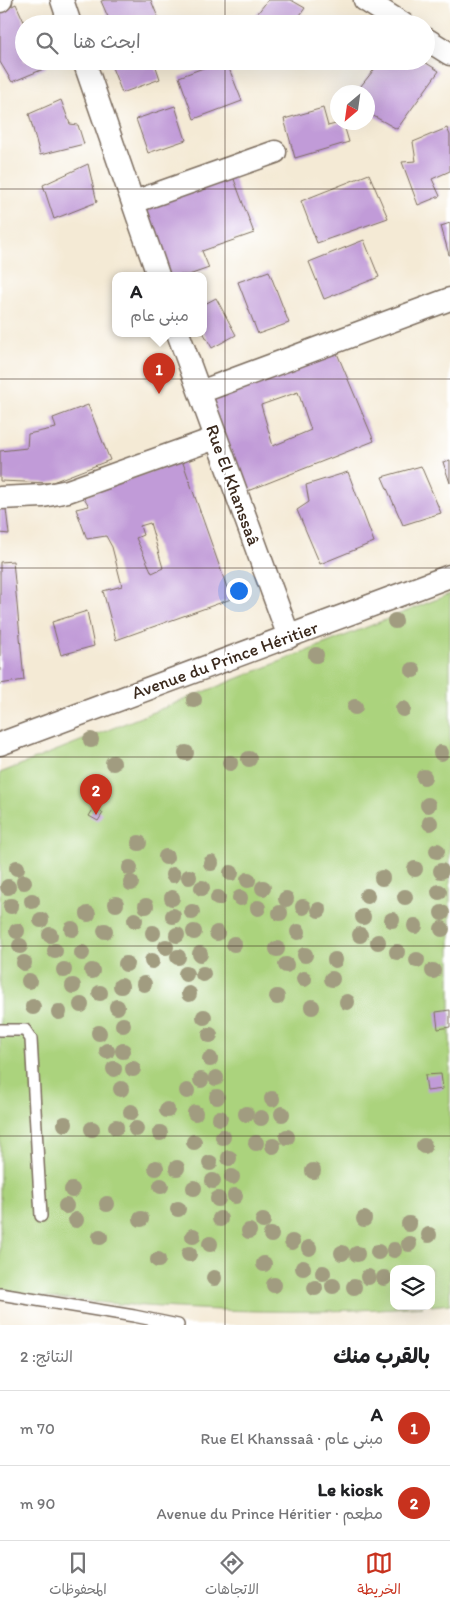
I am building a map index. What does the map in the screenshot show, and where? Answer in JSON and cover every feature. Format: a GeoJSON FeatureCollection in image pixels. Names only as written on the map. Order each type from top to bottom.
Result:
{"type":"FeatureCollection","features":[{"type":"Feature","properties":{"kind":"street"},"geometry":{"type":"LineString","coordinates":[[62,0],[67,15]]}},
{"type":"Feature","properties":{"kind":"street"},"geometry":{"type":"LineString","coordinates":[[365,0],[389,15]]}},
{"type":"Feature","properties":{"kind":"street"},"geometry":{"type":"LineString","coordinates":[[435,45],[450,54]]}},
{"type":"Feature","properties":{"kind":"street"},"geometry":{"type":"LineString","coordinates":[[87,70],[157,272]]}},
{"type":"Feature","properties":{"kind":"street"},"geometry":{"type":"LineString","coordinates":[[134,202],[275,152]]}},
{"type":"Feature","properties":{"kind":"street"},"geometry":{"type":"LineString","coordinates":[[200,392],[450,298]]}},
{"type":"Feature","properties":{"kind":"street","name":"Rue El Khanssaâ"},"geometry":{"type":"LineString","coordinates":[[179,337],[289,637]]}},
{"type":"Feature","properties":{"kind":"street"},"geometry":{"type":"LineString","coordinates":[[0,498],[43,496],[68,491],[216,438]]}},
{"type":"Feature","properties":{"kind":"street","name":"Avenue du Prince Héritier"},"geometry":{"type":"LineString","coordinates":[[0,744],[450,576]]}},
{"type":"Feature","properties":{"kind":"lane"},"geometry":{"type":"LineString","coordinates":[[0,1030],[25,1030],[31,1039],[41,1216]]}},
{"type":"Feature","properties":{"kind":"lane"},"geometry":{"type":"LineString","coordinates":[[0,1294],[178,1325]]}},
{"type":"Feature","properties":{"kind":"green space"},"geometry":{"type":"Polygon","coordinates":[[[450,594],[450,1304],[435,1306],[435,1265],[390,1265],[390,1308],[370,1310],[211,1310],[0,1293],[0,773],[450,594]]]}},
{"type":"Feature","properties":{"kind":"building"},"geometry":{"type":"Polygon","coordinates":[[[151,0],[157,15],[107,15],[101,1],[151,0]]]}},
{"type":"Feature","properties":{"kind":"building"},"geometry":{"type":"Polygon","coordinates":[[[268,0],[291,0],[305,8],[300,15],[256,15],[268,0]]]}},
{"type":"Feature","properties":{"kind":"building"},"geometry":{"type":"Polygon","coordinates":[[[16,4],[21,15],[15,15],[15,70],[41,70],[12,82],[0,62],[0,12],[16,4]]]}},
{"type":"Feature","properties":{"kind":"building"},"geometry":{"type":"Polygon","coordinates":[[[435,68],[439,71],[397,129],[375,117],[375,85],[362,85],[374,70],[435,68]]]}},
{"type":"Feature","properties":{"kind":"building"},"geometry":{"type":"Polygon","coordinates":[[[113,70],[157,70],[160,79],[122,93],[113,70]]]}},
{"type":"Feature","properties":{"kind":"building"},"geometry":{"type":"Polygon","coordinates":[[[198,70],[230,70],[242,101],[194,119],[179,77],[198,70]]]}},
{"type":"Feature","properties":{"kind":"building"},"geometry":{"type":"Polygon","coordinates":[[[61,100],[70,124],[78,125],[84,144],[40,155],[29,114],[61,100]]]}},
{"type":"Feature","properties":{"kind":"building"},"geometry":{"type":"Polygon","coordinates":[[[175,106],[186,140],[148,153],[136,119],[175,106]]]}},
{"type":"Feature","properties":{"kind":"building"},"geometry":{"type":"Polygon","coordinates":[[[323,108],[330,130],[345,130],[349,142],[295,158],[284,119],[323,108]]]}},
{"type":"Feature","properties":{"kind":"building"},"geometry":{"type":"Polygon","coordinates":[[[447,128],[450,135],[450,171],[432,179],[440,196],[418,205],[402,162],[416,161],[413,142],[447,128]]]}},
{"type":"Feature","properties":{"kind":"building"},"geometry":{"type":"Polygon","coordinates":[[[88,164],[97,202],[54,219],[43,185],[88,164]]]}},
{"type":"Feature","properties":{"kind":"building"},"geometry":{"type":"Polygon","coordinates":[[[232,174],[254,233],[202,251],[209,268],[198,272],[163,272],[139,207],[232,174]]]}},
{"type":"Feature","properties":{"kind":"building"},"geometry":{"type":"Polygon","coordinates":[[[369,174],[388,218],[317,243],[301,201],[369,174]]]}},
{"type":"Feature","properties":{"kind":"building"},"geometry":{"type":"Polygon","coordinates":[[[450,223],[450,255],[449,255],[441,226],[450,223]]]}},
{"type":"Feature","properties":{"kind":"building"},"geometry":{"type":"Polygon","coordinates":[[[364,240],[379,277],[324,299],[309,262],[364,240]]]}},
{"type":"Feature","properties":{"kind":"building"},"geometry":{"type":"Polygon","coordinates":[[[269,271],[289,323],[258,334],[238,282],[269,271]]]}},
{"type":"Feature","properties":{"kind":"building"},"geometry":{"type":"Polygon","coordinates":[[[216,298],[236,335],[212,348],[206,337],[207,303],[216,298]]]}},
{"type":"Feature","properties":{"kind":"building"},"geometry":{"type":"Polygon","coordinates":[[[334,346],[374,441],[245,492],[209,395],[334,346]],[[298,392],[261,405],[273,446],[311,430],[298,392]]]}},
{"type":"Feature","properties":{"kind":"building"},"geometry":{"type":"Polygon","coordinates":[[[88,405],[110,460],[50,483],[0,481],[0,451],[27,448],[28,434],[56,428],[53,418],[88,405]]]}},
{"type":"Feature","properties":{"kind":"building"},"geometry":{"type":"Polygon","coordinates":[[[182,460],[231,599],[116,640],[103,591],[122,586],[112,547],[106,536],[87,539],[76,509],[89,506],[83,496],[182,460]],[[150,523],[140,526],[143,535],[136,538],[152,573],[163,568],[150,523]]]}},
{"type":"Feature","properties":{"kind":"building"},"geometry":{"type":"Polygon","coordinates":[[[450,460],[450,483],[443,462],[450,460]]]}},
{"type":"Feature","properties":{"kind":"building"},"geometry":{"type":"Polygon","coordinates":[[[421,466],[441,513],[403,525],[382,477],[421,466]]]}},
{"type":"Feature","properties":{"kind":"building"},"geometry":{"type":"Polygon","coordinates":[[[348,472],[374,542],[320,564],[297,510],[309,502],[306,485],[348,472]]]}},
{"type":"Feature","properties":{"kind":"building"},"geometry":{"type":"Polygon","coordinates":[[[0,509],[6,509],[9,534],[0,533],[0,509]]]}},
{"type":"Feature","properties":{"kind":"building"},"geometry":{"type":"Polygon","coordinates":[[[13,561],[24,680],[0,684],[0,562],[13,561]]]}},
{"type":"Feature","properties":{"kind":"building"},"geometry":{"type":"Polygon","coordinates":[[[87,611],[94,646],[61,655],[52,622],[87,611]]]}},
{"type":"Feature","properties":{"kind":"building"},"geometry":{"type":"Polygon","coordinates":[[[94,808],[103,813],[98,821],[89,816],[94,808]]]}},
{"type":"Feature","properties":{"kind":"building"},"geometry":{"type":"Polygon","coordinates":[[[450,1010],[450,1027],[438,1029],[436,1012],[450,1010]]]}},
{"type":"Feature","properties":{"kind":"building"},"geometry":{"type":"Polygon","coordinates":[[[441,1074],[443,1089],[427,1091],[425,1075],[441,1074]]]}},
{"type":"Feature","properties":{"kind":"place","name":"A"},"geometry":{"type":"Point","coordinates":[159,394]}},
{"type":"Feature","properties":{"kind":"place","name":"Le kiosk"},"geometry":{"type":"Point","coordinates":[96,815]}}]}
